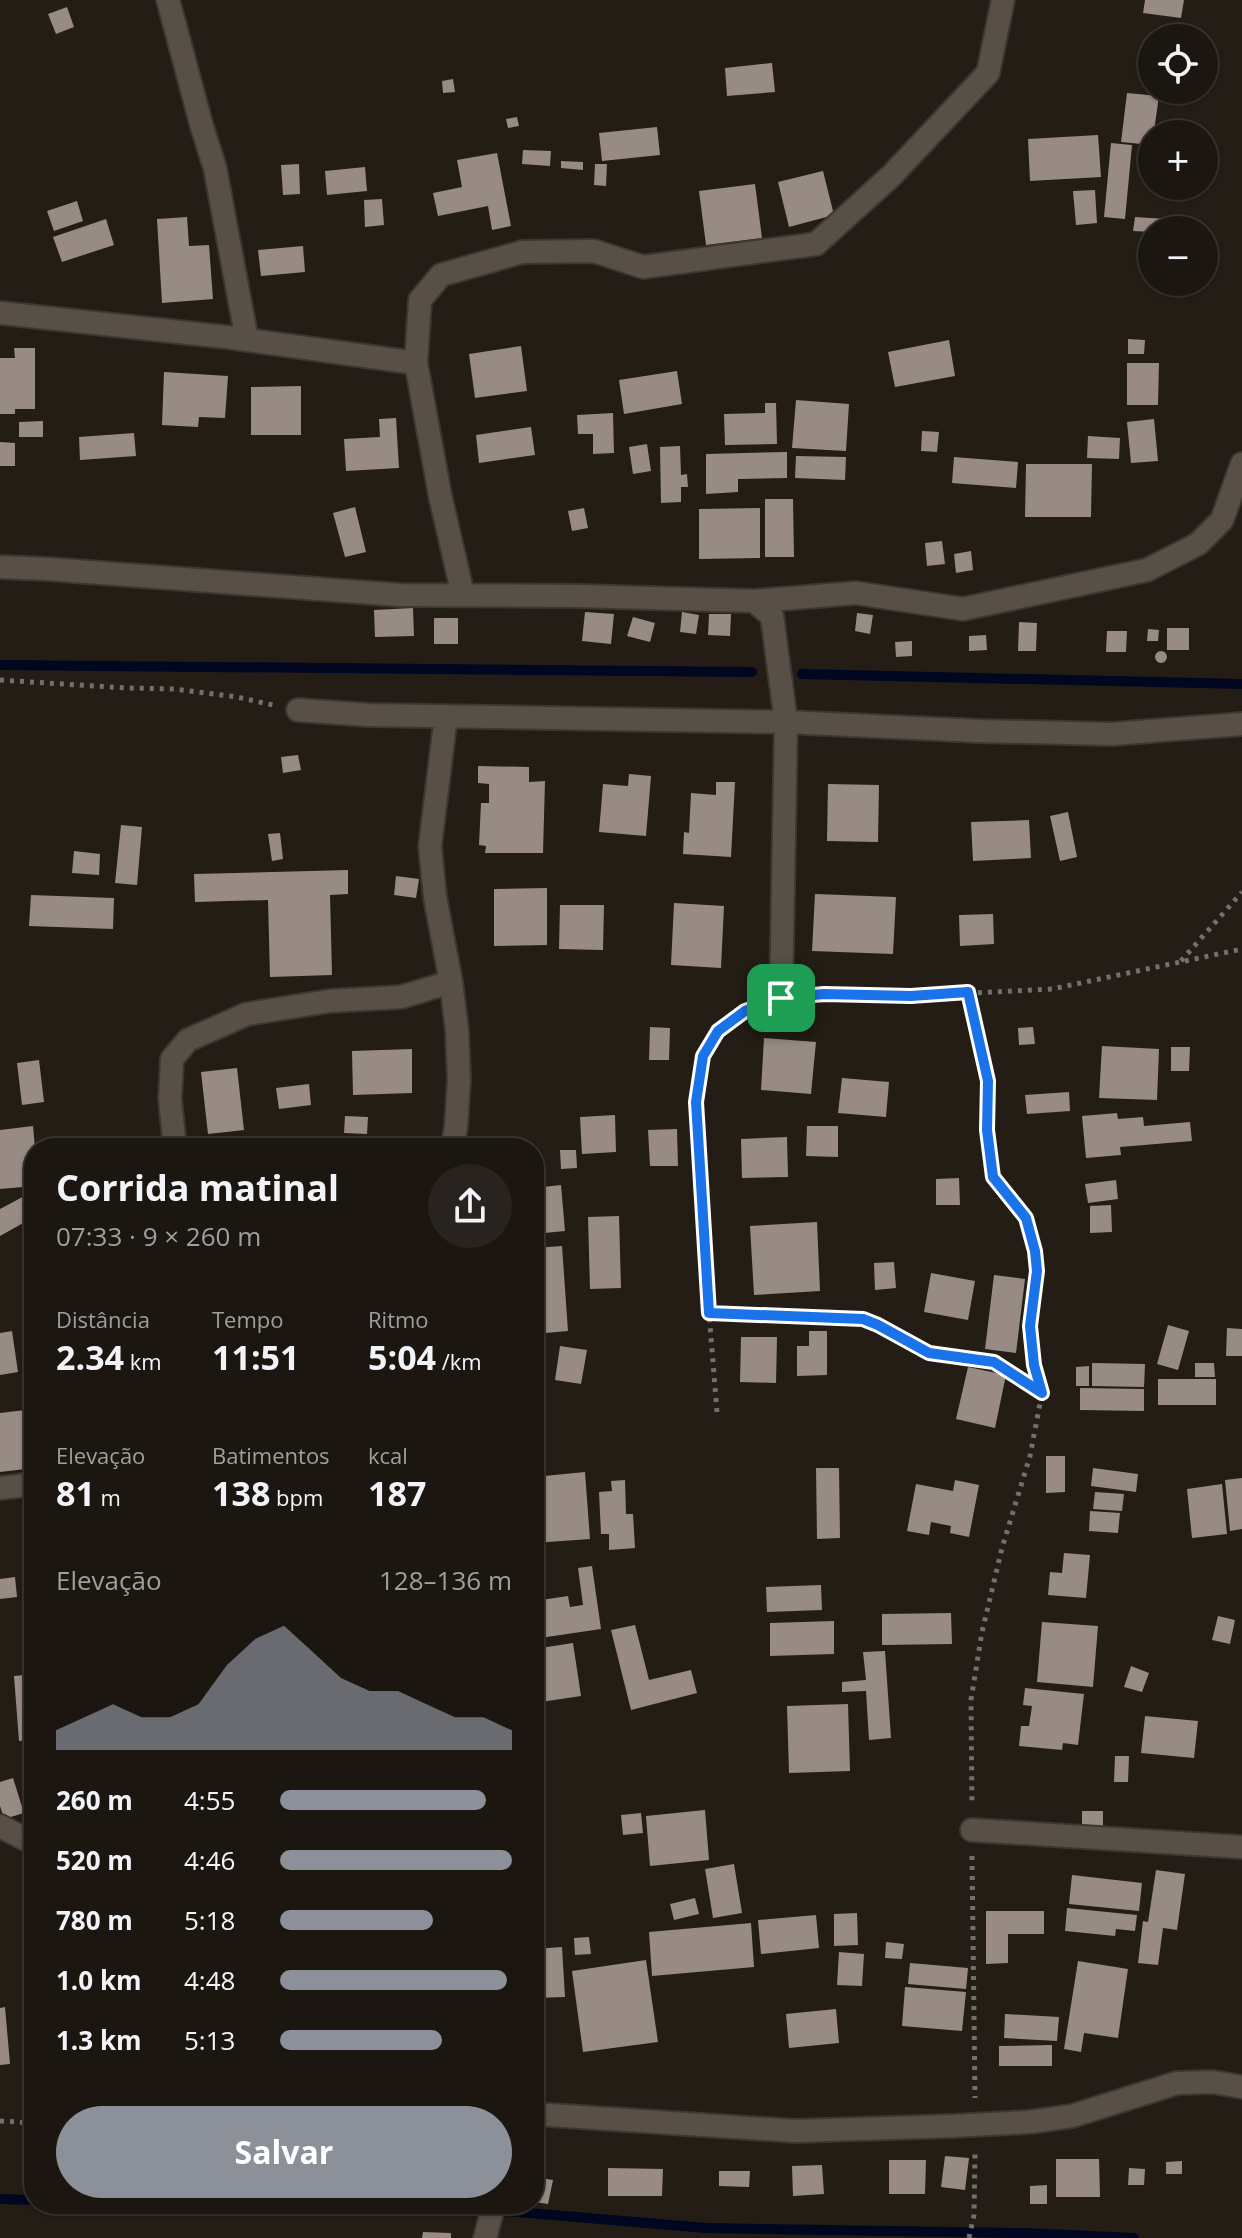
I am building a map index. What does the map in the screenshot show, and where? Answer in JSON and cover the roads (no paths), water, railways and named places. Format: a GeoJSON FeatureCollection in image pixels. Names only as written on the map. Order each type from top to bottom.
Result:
{"type":"FeatureCollection","features":[{"type":"Feature","properties":{"kind":"street"},"geometry":{"type":"LineString","coordinates":[[168,0],[215,168],[247,340]]}},
{"type":"Feature","properties":{"kind":"street"},"geometry":{"type":"LineString","coordinates":[[463,595],[440,495],[416,363],[420,300],[441,275],[522,252],[594,251],[643,267],[816,244],[891,176],[988,73],[1003,0]]}},
{"type":"Feature","properties":{"kind":"street"},"geometry":{"type":"LineString","coordinates":[[0,313],[247,340],[416,363]]}},
{"type":"Feature","properties":{"kind":"street"},"geometry":{"type":"LineString","coordinates":[[0,567],[400,595],[754,601],[856,593],[963,609],[1147,570],[1198,544],[1222,520],[1242,464]]}},
{"type":"Feature","properties":{"kind":"street"},"geometry":{"type":"LineString","coordinates":[[754,601],[772,616],[786,722],[781,998]]}},
{"type":"Feature","properties":{"kind":"street"},"geometry":{"type":"LineString","coordinates":[[298,710],[369,715],[786,722],[1112,734],[1242,724]]}},
{"type":"Feature","properties":{"kind":"street"},"geometry":{"type":"LineString","coordinates":[[446,716],[430,846],[435,897],[451,982],[459,1079],[454,1138]]}},
{"type":"Feature","properties":{"kind":"street"},"geometry":{"type":"LineString","coordinates":[[174,1138],[170,1099],[172,1059],[188,1040],[247,1014],[329,1001],[401,997],[451,982]]}},
{"type":"Feature","properties":{"kind":"street"},"geometry":{"type":"LineString","coordinates":[[0,1488],[24,1485]]}},
{"type":"Feature","properties":{"kind":"street"},"geometry":{"type":"LineString","coordinates":[[0,1826],[24,1838]]}},
{"type":"Feature","properties":{"kind":"street"},"geometry":{"type":"LineString","coordinates":[[972,1830],[1242,1847]]}},
{"type":"Feature","properties":{"kind":"street"},"geometry":{"type":"LineString","coordinates":[[544,2115],[796,2131],[976,2125],[1072,2116],[1177,2083],[1213,2082],[1242,2087]]}},
{"type":"Feature","properties":{"kind":"waterway"},"geometry":{"type":"LineString","coordinates":[[0,665],[752,672]]}},
{"type":"Feature","properties":{"kind":"waterway"},"geometry":{"type":"LineString","coordinates":[[802,674],[1242,684]]}},
{"type":"Feature","properties":{"kind":"waterway"},"geometry":{"type":"LineString","coordinates":[[0,2199],[24,2200]]}},
{"type":"Feature","properties":{"kind":"waterway"},"geometry":{"type":"LineString","coordinates":[[540,2214],[706,2228],[1025,2233],[1134,2238]]}}]}
